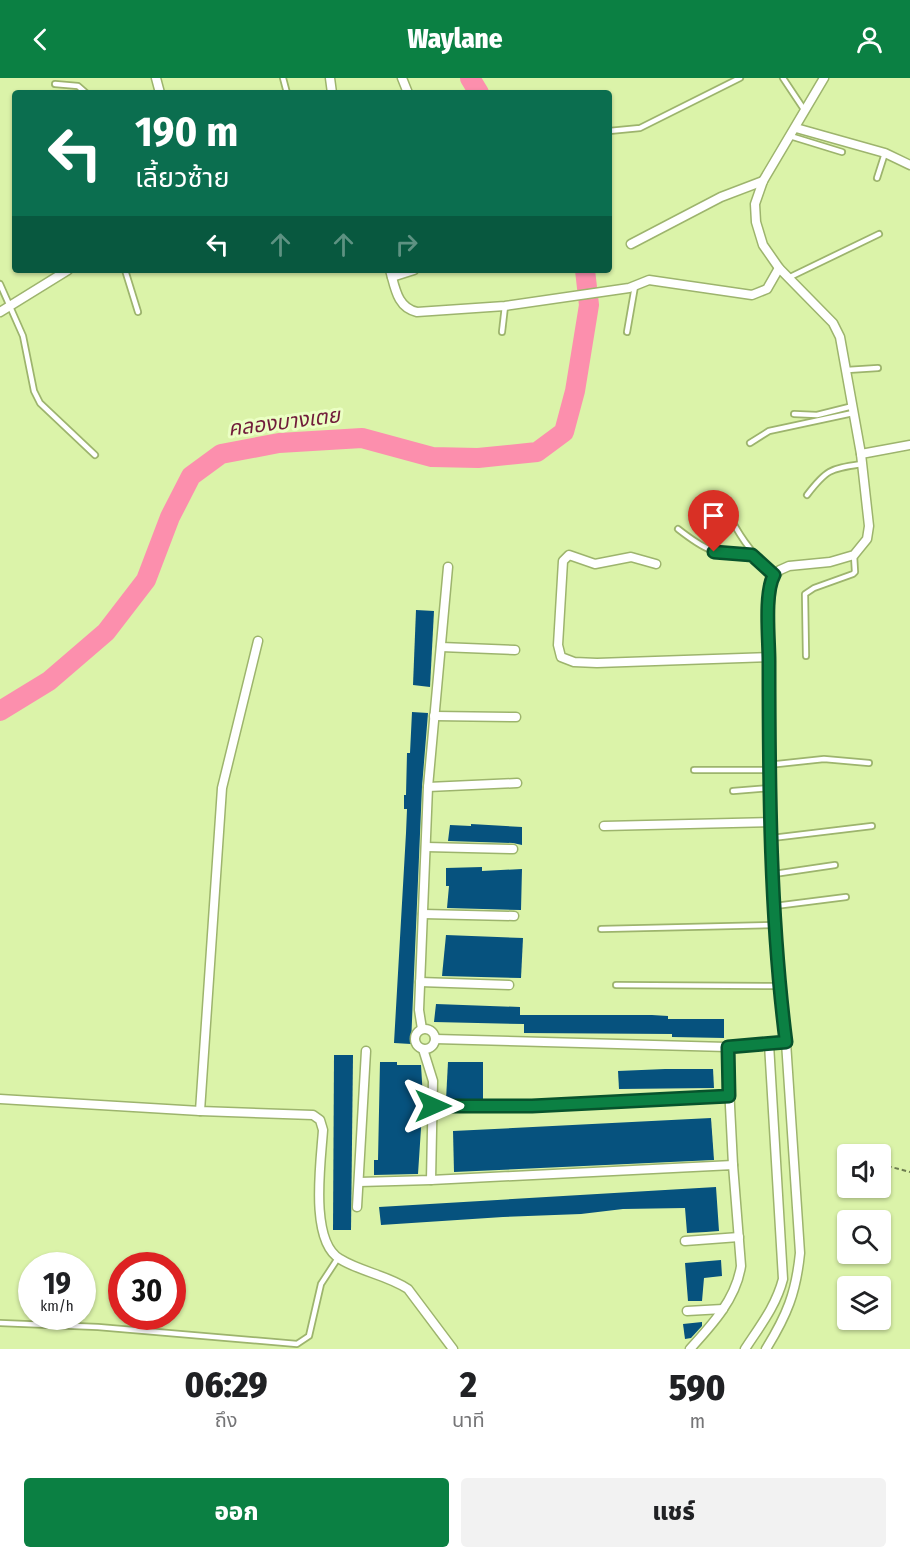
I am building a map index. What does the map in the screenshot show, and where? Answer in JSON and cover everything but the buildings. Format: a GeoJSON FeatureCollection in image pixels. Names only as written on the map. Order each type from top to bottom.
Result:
{"type":"FeatureCollection","features":[{"type":"Feature","properties":{"kind":"street"},"geometry":{"type":"LineString","coordinates":[[766,1349],[786,1316],[797,1280],[800,1253],[786,1042],[779,986],[769,788],[768,615],[774,575],[789,566],[830,562],[854,555],[867,539],[869,526],[854,409],[838,330],[778,268],[763,246],[756,222],[755,204],[763,181],[824,78]]}},
{"type":"Feature","properties":{"kind":"street"},"geometry":{"type":"LineString","coordinates":[[796,128],[885,153],[910,165]]}},
{"type":"Feature","properties":{"kind":"street"},"geometry":{"type":"LineString","coordinates":[[631,244],[721,197],[763,181]]}},
{"type":"Feature","properties":{"kind":"street"},"geometry":{"type":"LineString","coordinates":[[391,274],[401,304],[408,310],[417,312],[505,306],[635,286],[644,280],[752,295],[767,289],[778,268]]}},
{"type":"Feature","properties":{"kind":"street"},"geometry":{"type":"LineString","coordinates":[[0,312],[63,273]]}},
{"type":"Feature","properties":{"kind":"street"},"geometry":{"type":"LineString","coordinates":[[861,454],[910,445]]}},
{"type":"Feature","properties":{"kind":"street"},"geometry":{"type":"LineString","coordinates":[[656,564],[632,557],[596,564],[569,555],[563,561],[558,645],[561,657],[574,662],[597,663],[769,657]]}},
{"type":"Feature","properties":{"kind":"street"},"geometry":{"type":"LineString","coordinates":[[422,1029],[419,1010],[428,787],[448,567]]}},
{"type":"Feature","properties":{"kind":"street"},"geometry":{"type":"LineString","coordinates":[[200,1111],[222,788],[258,641]]}},
{"type":"Feature","properties":{"kind":"street"},"geometry":{"type":"LineString","coordinates":[[441,648],[515,650]]}},
{"type":"Feature","properties":{"kind":"street"},"geometry":{"type":"LineString","coordinates":[[435,716],[516,717]]}},
{"type":"Feature","properties":{"kind":"street"},"geometry":{"type":"LineString","coordinates":[[428,787],[518,783]]}},
{"type":"Feature","properties":{"kind":"street"},"geometry":{"type":"LineString","coordinates":[[604,826],[771,822]]}},
{"type":"Feature","properties":{"kind":"street"},"geometry":{"type":"LineString","coordinates":[[426,847],[513,849]]}},
{"type":"Feature","properties":{"kind":"street"},"geometry":{"type":"LineString","coordinates":[[423,914],[514,916]]}},
{"type":"Feature","properties":{"kind":"street"},"geometry":{"type":"LineString","coordinates":[[420,982],[509,985]]}},
{"type":"Feature","properties":{"kind":"street"},"geometry":{"type":"LineString","coordinates":[[422,1029],[431,1031],[435,1039],[432,1047],[423,1049]]}},
{"type":"Feature","properties":{"kind":"street"},"geometry":{"type":"LineString","coordinates":[[422,1029],[415,1035],[415,1040],[416,1044],[423,1049],[433,1081],[431,1180]]}},
{"type":"Feature","properties":{"kind":"street"},"geometry":{"type":"LineString","coordinates":[[435,1039],[728,1047],[786,1042]]}},
{"type":"Feature","properties":{"kind":"street"},"geometry":{"type":"LineString","coordinates":[[745,1349],[779,1296],[783,1279],[784,1264],[769,1044]]}},
{"type":"Feature","properties":{"kind":"street"},"geometry":{"type":"LineString","coordinates":[[690,1349],[723,1309],[739,1279],[739,1237],[729,1096],[728,1047]]}},
{"type":"Feature","properties":{"kind":"street"},"geometry":{"type":"LineString","coordinates":[[357,1207],[366,1051]]}},
{"type":"Feature","properties":{"kind":"street"},"geometry":{"type":"LineString","coordinates":[[433,1106],[532,1106],[729,1096]]}},
{"type":"Feature","properties":{"kind":"street"},"geometry":{"type":"LineString","coordinates":[[0,1099],[313,1115],[320,1120],[322,1130],[320,1214],[324,1240],[338,1258],[398,1282],[408,1289],[453,1349]]}},
{"type":"Feature","properties":{"kind":"street"},"geometry":{"type":"LineString","coordinates":[[359,1182],[733,1165]]}},
{"type":"Feature","properties":{"kind":"street"},"geometry":{"type":"LineString","coordinates":[[685,1241],[739,1237]]}},
{"type":"Feature","properties":{"kind":"street"},"geometry":{"type":"LineString","coordinates":[[687,1311],[723,1309]]}},
{"type":"Feature","properties":{"kind":"lane"},"geometry":{"type":"LineString","coordinates":[[612,131],[640,128],[740,78]]}},
{"type":"Feature","properties":{"kind":"lane"},"geometry":{"type":"LineString","coordinates":[[783,78],[805,111]]}},
{"type":"Feature","properties":{"kind":"lane"},"geometry":{"type":"LineString","coordinates":[[56,84],[78,86],[83,90]]}},
{"type":"Feature","properties":{"kind":"lane"},"geometry":{"type":"LineString","coordinates":[[790,136],[842,152]]}},
{"type":"Feature","properties":{"kind":"lane"},"geometry":{"type":"LineString","coordinates":[[877,178],[885,153]]}},
{"type":"Feature","properties":{"kind":"lane"},"geometry":{"type":"LineString","coordinates":[[788,278],[879,234]]}},
{"type":"Feature","properties":{"kind":"lane"},"geometry":{"type":"LineString","coordinates":[[127,273],[138,312]]}},
{"type":"Feature","properties":{"kind":"lane"},"geometry":{"type":"LineString","coordinates":[[0,284],[23,336],[34,391],[40,403],[95,455]]}},
{"type":"Feature","properties":{"kind":"lane"},"geometry":{"type":"LineString","coordinates":[[627,332],[635,286]]}},
{"type":"Feature","properties":{"kind":"lane"},"geometry":{"type":"LineString","coordinates":[[502,332],[505,306]]}},
{"type":"Feature","properties":{"kind":"lane"},"geometry":{"type":"LineString","coordinates":[[847,370],[878,368]]}},
{"type":"Feature","properties":{"kind":"lane"},"geometry":{"type":"LineString","coordinates":[[794,414],[817,414],[854,409]]}},
{"type":"Feature","properties":{"kind":"lane"},"geometry":{"type":"LineString","coordinates":[[750,442],[769,431],[854,409]]}},
{"type":"Feature","properties":{"kind":"lane"},"geometry":{"type":"LineString","coordinates":[[807,495],[826,473],[836,468],[862,464]]}},
{"type":"Feature","properties":{"kind":"lane"},"geometry":{"type":"LineString","coordinates":[[723,504],[752,555],[774,575]]}},
{"type":"Feature","properties":{"kind":"lane"},"geometry":{"type":"LineString","coordinates":[[678,529],[702,547],[714,552],[752,555]]}},
{"type":"Feature","properties":{"kind":"lane"},"geometry":{"type":"LineString","coordinates":[[806,656],[806,594],[814,588],[853,574],[855,572],[854,555]]}},
{"type":"Feature","properties":{"kind":"lane"},"geometry":{"type":"LineString","coordinates":[[694,770],[768,767],[824,759],[869,763]]}},
{"type":"Feature","properties":{"kind":"lane"},"geometry":{"type":"LineString","coordinates":[[733,791],[769,788]]}},
{"type":"Feature","properties":{"kind":"lane"},"geometry":{"type":"LineString","coordinates":[[772,838],[872,826]]}},
{"type":"Feature","properties":{"kind":"lane"},"geometry":{"type":"LineString","coordinates":[[774,874],[835,865]]}},
{"type":"Feature","properties":{"kind":"lane"},"geometry":{"type":"LineString","coordinates":[[775,906],[846,897]]}},
{"type":"Feature","properties":{"kind":"lane"},"geometry":{"type":"LineString","coordinates":[[601,929],[776,925]]}},
{"type":"Feature","properties":{"kind":"lane"},"geometry":{"type":"LineString","coordinates":[[616,985],[779,986]]}},
{"type":"Feature","properties":{"kind":"lane"},"geometry":{"type":"LineString","coordinates":[[0,1323],[98,1327],[297,1344],[309,1336],[321,1284],[338,1258]]}},
{"type":"Feature","properties":{"kind":"path"},"geometry":{"type":"LineString","coordinates":[[891,1167],[910,1172]]}},
{"type":"Feature","properties":{"kind":"waterway","name":"คลองบางเตย"},"geometry":{"type":"LineString","coordinates":[[470,78],[477,90]]}},
{"type":"Feature","properties":{"kind":"waterway","name":"คลองบางเตย"},"geometry":{"type":"LineString","coordinates":[[0,711],[49,681],[106,632],[146,580],[170,517],[191,476],[221,454],[279,443],[362,438],[432,457],[478,458],[537,452],[564,432],[575,391],[589,305],[585,273]]}},
{"type":"Feature","properties":{"kind":"route"},"geometry":{"type":"LineString","coordinates":[[433,1106],[532,1106],[729,1096],[728,1047],[786,1042],[779,986],[768,765],[768,615],[771,579],[774,575],[752,555],[714,552]]}}]}
